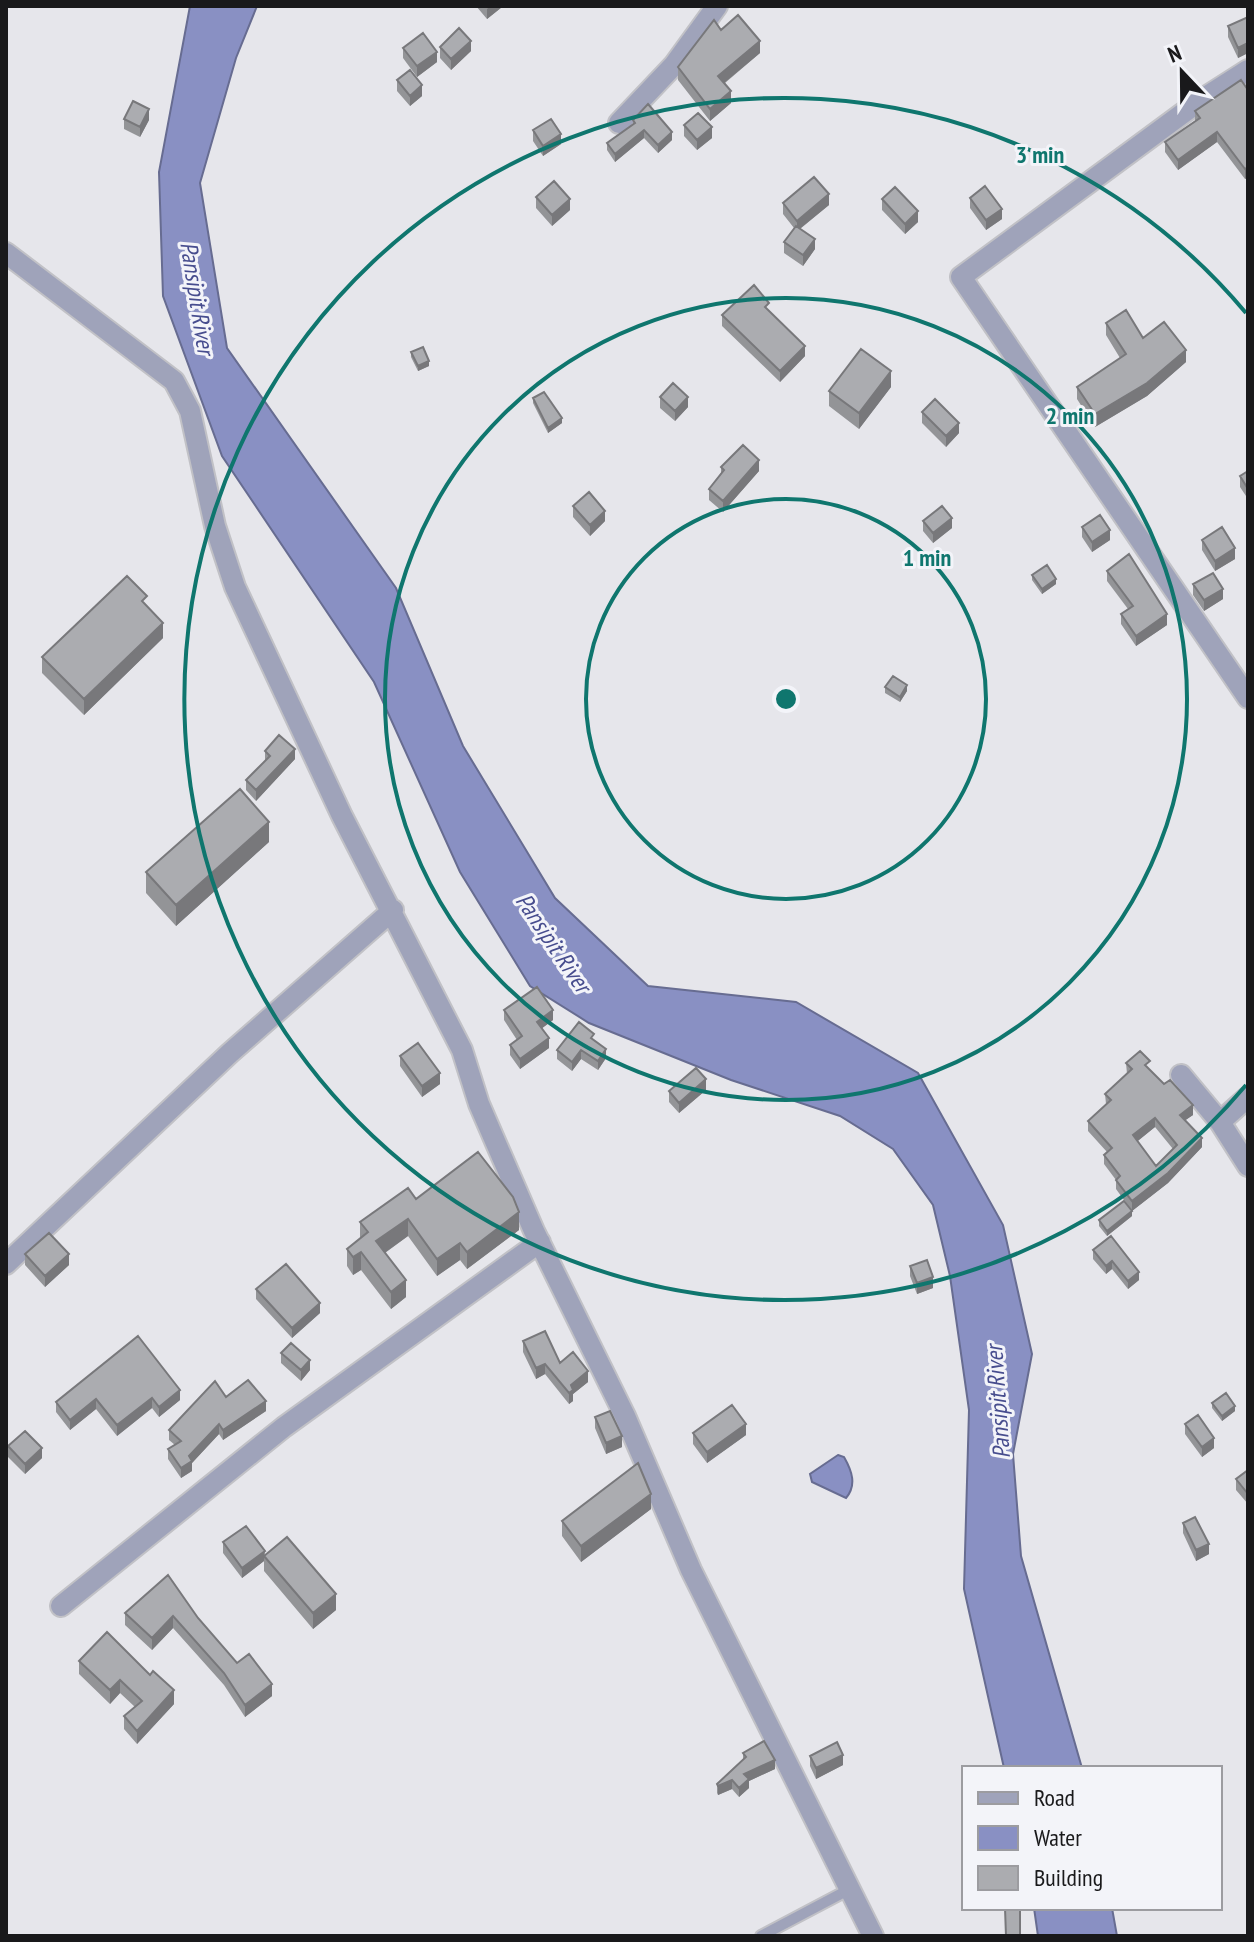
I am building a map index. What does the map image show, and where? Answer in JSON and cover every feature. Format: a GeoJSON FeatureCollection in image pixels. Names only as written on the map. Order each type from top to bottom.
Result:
{"type":"FeatureCollection","features":[{"type":"Feature","properties":{"kind":"street"},"geometry":{"type":"LineString","coordinates":[[619,123],[674,65],[717,6]]}},
{"type":"Feature","properties":{"kind":"street"},"geometry":{"type":"LineString","coordinates":[[1248,70],[1201,100],[961,277],[1248,698]]}},
{"type":"Feature","properties":{"kind":"street"},"geometry":{"type":"LineString","coordinates":[[6,253],[174,381],[190,411],[215,526],[235,587],[342,816],[393,910],[462,1050],[479,1104],[540,1242],[625,1416],[703,1595],[873,1936]]}},
{"type":"Feature","properties":{"kind":"street"},"geometry":{"type":"LineString","coordinates":[[6,1264],[230,1053],[393,910]]}},
{"type":"Feature","properties":{"kind":"street"},"geometry":{"type":"LineString","coordinates":[[1181,1075],[1220,1122],[1248,1166]]}},
{"type":"Feature","properties":{"kind":"street"},"geometry":{"type":"LineString","coordinates":[[1220,1122],[1248,1097]]}},
{"type":"Feature","properties":{"kind":"street"},"geometry":{"type":"LineString","coordinates":[[61,1606],[284,1427],[540,1242]]}},
{"type":"Feature","properties":{"kind":"lane"},"geometry":{"type":"LineString","coordinates":[[761,1936],[850,1889]]}},
{"type":"Feature","properties":{"kind":"water","name":"Pansipit River"},"geometry":{"type":"Polygon","coordinates":[[[190,6],[257,6],[236,58],[200,183],[227,348],[396,588],[463,746],[555,898],[648,986],[796,1002],[918,1073],[1003,1225],[1032,1354],[1013,1454],[1021,1556],[1081,1766],[1004,1766],[964,1589],[969,1410],[950,1276],[933,1205],[893,1149],[840,1116],[731,1080],[589,1023],[530,986],[460,872],[374,682],[222,456],[163,296],[159,172],[190,6]]]}},
{"type":"Feature","properties":{"kind":"water"},"geometry":{"type":"Polygon","coordinates":[[[838,1455],[844,1457],[852,1478],[846,1498],[812,1482],[810,1474],[838,1455]]]}},
{"type":"Feature","properties":{"kind":"water"},"geometry":{"type":"Polygon","coordinates":[[[1034,1910],[1112,1910],[1117,1936],[1038,1936],[1034,1910]]]}},
{"type":"Feature","properties":{"kind":"building"},"geometry":{"type":"Polygon","coordinates":[[[738,15],[760,41],[718,76],[731,91],[710,109],[678,67],[714,20],[721,30],[738,15]]]}},
{"type":"Feature","properties":{"kind":"building"},"geometry":{"type":"Polygon","coordinates":[[[1248,17],[1248,43],[1238,48],[1228,26],[1248,17]]]}},
{"type":"Feature","properties":{"kind":"building"},"geometry":{"type":"Polygon","coordinates":[[[459,28],[471,41],[451,59],[440,47],[459,28]]]}},
{"type":"Feature","properties":{"kind":"building"},"geometry":{"type":"Polygon","coordinates":[[[423,33],[437,52],[417,66],[403,48],[423,33]]]}},
{"type":"Feature","properties":{"kind":"building"},"geometry":{"type":"Polygon","coordinates":[[[410,70],[422,85],[410,96],[397,80],[410,70]]]}},
{"type":"Feature","properties":{"kind":"building"},"geometry":{"type":"Polygon","coordinates":[[[1241,80],[1248,90],[1248,167],[1245,169],[1217,132],[1178,160],[1165,142],[1200,118],[1195,111],[1241,80]]]}},
{"type":"Feature","properties":{"kind":"building"},"geometry":{"type":"Polygon","coordinates":[[[133,101],[149,109],[140,127],[124,119],[133,101]]]}},
{"type":"Feature","properties":{"kind":"building"},"geometry":{"type":"Polygon","coordinates":[[[648,104],[672,132],[658,145],[644,130],[615,154],[607,143],[635,123],[633,120],[648,104]]]}},
{"type":"Feature","properties":{"kind":"building"},"geometry":{"type":"Polygon","coordinates":[[[698,113],[712,127],[697,140],[684,125],[698,113]]]}},
{"type":"Feature","properties":{"kind":"building"},"geometry":{"type":"Polygon","coordinates":[[[551,119],[561,134],[543,146],[533,130],[551,119]]]}},
{"type":"Feature","properties":{"kind":"building"},"geometry":{"type":"Polygon","coordinates":[[[814,177],[829,194],[797,221],[783,203],[814,177]]]}},
{"type":"Feature","properties":{"kind":"building"},"geometry":{"type":"Polygon","coordinates":[[[554,181],[570,199],[552,215],[536,197],[554,181]]]}},
{"type":"Feature","properties":{"kind":"building"},"geometry":{"type":"Polygon","coordinates":[[[985,186],[1002,209],[986,220],[970,198],[985,186]]]}},
{"type":"Feature","properties":{"kind":"building"},"geometry":{"type":"Polygon","coordinates":[[[895,187],[918,211],[905,224],[882,199],[895,187]]]}},
{"type":"Feature","properties":{"kind":"building"},"geometry":{"type":"Polygon","coordinates":[[[796,226],[815,239],[803,255],[784,242],[796,226]]]}},
{"type":"Feature","properties":{"kind":"building"},"geometry":{"type":"Polygon","coordinates":[[[754,285],[769,303],[765,307],[805,346],[780,371],[722,315],[754,285]]]}},
{"type":"Feature","properties":{"kind":"building"},"geometry":{"type":"Polygon","coordinates":[[[1126,310],[1143,338],[1164,322],[1186,350],[1147,383],[1095,414],[1077,387],[1126,354],[1106,323],[1126,310]]]}},
{"type":"Feature","properties":{"kind":"building"},"geometry":{"type":"Polygon","coordinates":[[[423,347],[429,361],[418,366],[411,352],[423,347]]]}},
{"type":"Feature","properties":{"kind":"building"},"geometry":{"type":"Polygon","coordinates":[[[861,349],[891,371],[859,413],[829,391],[861,349]]]}},
{"type":"Feature","properties":{"kind":"building"},"geometry":{"type":"Polygon","coordinates":[[[673,383],[688,397],[675,411],[660,397],[673,383]]]}},
{"type":"Feature","properties":{"kind":"building"},"geometry":{"type":"Polygon","coordinates":[[[544,392],[562,418],[548,428],[533,398],[544,392]]]}},
{"type":"Feature","properties":{"kind":"building"},"geometry":{"type":"Polygon","coordinates":[[[935,399],[959,423],[946,436],[922,412],[935,399]]]}},
{"type":"Feature","properties":{"kind":"building"},"geometry":{"type":"Polygon","coordinates":[[[743,445],[759,460],[723,501],[709,489],[724,470],[721,467],[743,445]]]}},
{"type":"Feature","properties":{"kind":"building"},"geometry":{"type":"Polygon","coordinates":[[[1248,471],[1248,489],[1240,476],[1248,471]]]}},
{"type":"Feature","properties":{"kind":"building"},"geometry":{"type":"Polygon","coordinates":[[[589,492],[605,511],[590,525],[573,506],[589,492]]]}},
{"type":"Feature","properties":{"kind":"building"},"geometry":{"type":"Polygon","coordinates":[[[942,506],[952,518],[933,533],[923,521],[942,506]]]}},
{"type":"Feature","properties":{"kind":"building"},"geometry":{"type":"Polygon","coordinates":[[[1100,515],[1110,530],[1092,542],[1082,527],[1100,515]]]}},
{"type":"Feature","properties":{"kind":"building"},"geometry":{"type":"Polygon","coordinates":[[[1222,527],[1235,548],[1215,561],[1202,540],[1222,527]]]}},
{"type":"Feature","properties":{"kind":"building"},"geometry":{"type":"Polygon","coordinates":[[[1129,554],[1167,614],[1136,636],[1121,614],[1133,606],[1107,571],[1129,554]]]}},
{"type":"Feature","properties":{"kind":"building"},"geometry":{"type":"Polygon","coordinates":[[[1047,565],[1056,579],[1042,589],[1032,575],[1047,565]]]}},
{"type":"Feature","properties":{"kind":"building"},"geometry":{"type":"Polygon","coordinates":[[[1213,573],[1223,589],[1204,600],[1193,584],[1213,573]]]}},
{"type":"Feature","properties":{"kind":"building"},"geometry":{"type":"Polygon","coordinates":[[[127,576],[147,596],[142,601],[163,623],[84,699],[42,657],[127,576]]]}},
{"type":"Feature","properties":{"kind":"building"},"geometry":{"type":"Polygon","coordinates":[[[893,676],[907,685],[900,697],[885,687],[893,676]]]}},
{"type":"Feature","properties":{"kind":"building"},"geometry":{"type":"Polygon","coordinates":[[[279,735],[295,749],[256,790],[246,780],[270,756],[265,751],[279,735]]]}},
{"type":"Feature","properties":{"kind":"building"},"geometry":{"type":"Polygon","coordinates":[[[240,789],[269,822],[176,905],[146,872],[240,789]]]}},
{"type":"Feature","properties":{"kind":"building"},"geometry":{"type":"Polygon","coordinates":[[[537,987],[553,1010],[537,1022],[549,1038],[520,1059],[510,1045],[522,1036],[504,1010],[537,987]]]}},
{"type":"Feature","properties":{"kind":"building"},"geometry":{"type":"Polygon","coordinates":[[[579,1022],[594,1034],[591,1038],[606,1049],[598,1061],[581,1050],[572,1062],[557,1050],[579,1022]]]}},
{"type":"Feature","properties":{"kind":"building"},"geometry":{"type":"Polygon","coordinates":[[[418,1043],[440,1073],[422,1086],[400,1056],[418,1043]]]}},
{"type":"Feature","properties":{"kind":"building"},"geometry":{"type":"Polygon","coordinates":[[[1140,1051],[1150,1061],[1145,1065],[1164,1084],[1170,1080],[1193,1105],[1180,1115],[1202,1138],[1168,1173],[1132,1201],[1116,1180],[1120,1176],[1104,1155],[1112,1148],[1088,1121],[1111,1100],[1105,1094],[1132,1069],[1126,1063],[1140,1051]],[[1155,1118],[1133,1135],[1156,1166],[1177,1145],[1155,1118]]]}},
{"type":"Feature","properties":{"kind":"building"},"geometry":{"type":"Polygon","coordinates":[[[696,1068],[706,1079],[679,1103],[669,1091],[696,1068]]]}},
{"type":"Feature","properties":{"kind":"building"},"geometry":{"type":"Polygon","coordinates":[[[478,1152],[513,1197],[519,1212],[467,1252],[460,1243],[437,1259],[408,1219],[376,1241],[406,1280],[391,1292],[361,1252],[353,1257],[347,1249],[368,1232],[360,1222],[408,1188],[416,1199],[478,1152]]]}},
{"type":"Feature","properties":{"kind":"building"},"geometry":{"type":"Polygon","coordinates":[[[1124,1201],[1132,1211],[1107,1231],[1099,1220],[1124,1201]]]}},
{"type":"Feature","properties":{"kind":"building"},"geometry":{"type":"Polygon","coordinates":[[[49,1233],[69,1254],[45,1276],[25,1254],[49,1233]]]}},
{"type":"Feature","properties":{"kind":"building"},"geometry":{"type":"Polygon","coordinates":[[[1111,1236],[1139,1272],[1128,1281],[1112,1261],[1106,1266],[1093,1250],[1111,1236]]]}},
{"type":"Feature","properties":{"kind":"building"},"geometry":{"type":"Polygon","coordinates":[[[927,1260],[933,1277],[917,1283],[910,1266],[927,1260]]]}},
{"type":"Feature","properties":{"kind":"building"},"geometry":{"type":"Polygon","coordinates":[[[286,1264],[320,1303],[292,1328],[256,1289],[286,1264]]]}},
{"type":"Feature","properties":{"kind":"building"},"geometry":{"type":"Polygon","coordinates":[[[545,1331],[560,1363],[573,1352],[588,1371],[571,1385],[573,1390],[569,1393],[545,1364],[536,1368],[523,1341],[545,1331]]]}},
{"type":"Feature","properties":{"kind":"building"},"geometry":{"type":"Polygon","coordinates":[[[138,1336],[180,1390],[159,1407],[152,1398],[117,1425],[96,1399],[70,1420],[56,1402],[138,1336]]]}},
{"type":"Feature","properties":{"kind":"building"},"geometry":{"type":"Polygon","coordinates":[[[291,1343],[310,1360],[301,1370],[281,1353],[291,1343]]]}},
{"type":"Feature","properties":{"kind":"building"},"geometry":{"type":"Polygon","coordinates":[[[248,1380],[266,1401],[223,1430],[219,1424],[189,1456],[192,1461],[181,1468],[168,1449],[181,1441],[169,1430],[215,1381],[226,1397],[248,1380]]]}},
{"type":"Feature","properties":{"kind":"building"},"geometry":{"type":"Polygon","coordinates":[[[1226,1393],[1235,1406],[1222,1416],[1212,1403],[1226,1393]]]}},
{"type":"Feature","properties":{"kind":"building"},"geometry":{"type":"Polygon","coordinates":[[[732,1405],[746,1424],[707,1452],[693,1433],[732,1405]]]}},
{"type":"Feature","properties":{"kind":"building"},"geometry":{"type":"Polygon","coordinates":[[[610,1411],[622,1436],[606,1443],[595,1417],[610,1411]]]}},
{"type":"Feature","properties":{"kind":"building"},"geometry":{"type":"Polygon","coordinates":[[[1198,1415],[1214,1438],[1202,1447],[1185,1424],[1198,1415]]]}},
{"type":"Feature","properties":{"kind":"building"},"geometry":{"type":"Polygon","coordinates":[[[25,1431],[42,1448],[25,1464],[8,1446],[25,1431]]]}},
{"type":"Feature","properties":{"kind":"building"},"geometry":{"type":"Polygon","coordinates":[[[638,1463],[651,1494],[581,1546],[562,1521],[638,1463]]]}},
{"type":"Feature","properties":{"kind":"building"},"geometry":{"type":"Polygon","coordinates":[[[1248,1470],[1248,1494],[1236,1479],[1248,1470]]]}},
{"type":"Feature","properties":{"kind":"building"},"geometry":{"type":"Polygon","coordinates":[[[1195,1517],[1209,1544],[1196,1550],[1183,1523],[1195,1517]]]}},
{"type":"Feature","properties":{"kind":"building"},"geometry":{"type":"Polygon","coordinates":[[[246,1526],[265,1551],[242,1568],[223,1542],[246,1526]]]}},
{"type":"Feature","properties":{"kind":"building"},"geometry":{"type":"Polygon","coordinates":[[[287,1537],[336,1594],[313,1613],[264,1556],[287,1537]]]}},
{"type":"Feature","properties":{"kind":"building"},"geometry":{"type":"Polygon","coordinates":[[[168,1575],[198,1618],[237,1663],[249,1654],[272,1684],[245,1705],[224,1673],[173,1616],[152,1638],[125,1613],[168,1575]]]}},
{"type":"Feature","properties":{"kind":"building"},"geometry":{"type":"Polygon","coordinates":[[[107,1632],[150,1675],[153,1671],[174,1690],[137,1731],[124,1716],[142,1701],[120,1680],[110,1690],[79,1661],[107,1632]]]}},
{"type":"Feature","properties":{"kind":"building"},"geometry":{"type":"Polygon","coordinates":[[[764,1741],[775,1760],[744,1774],[749,1779],[739,1788],[732,1780],[718,1786],[746,1757],[743,1753],[764,1741]]]}},
{"type":"Feature","properties":{"kind":"building"},"geometry":{"type":"Polygon","coordinates":[[[837,1742],[843,1755],[816,1768],[810,1756],[837,1742]]]}},
{"type":"Feature","properties":{"kind":"building"},"geometry":{"type":"Polygon","coordinates":[[[1005,1910],[1020,1910],[1020,1936],[1006,1936],[1005,1910]]]}}]}
